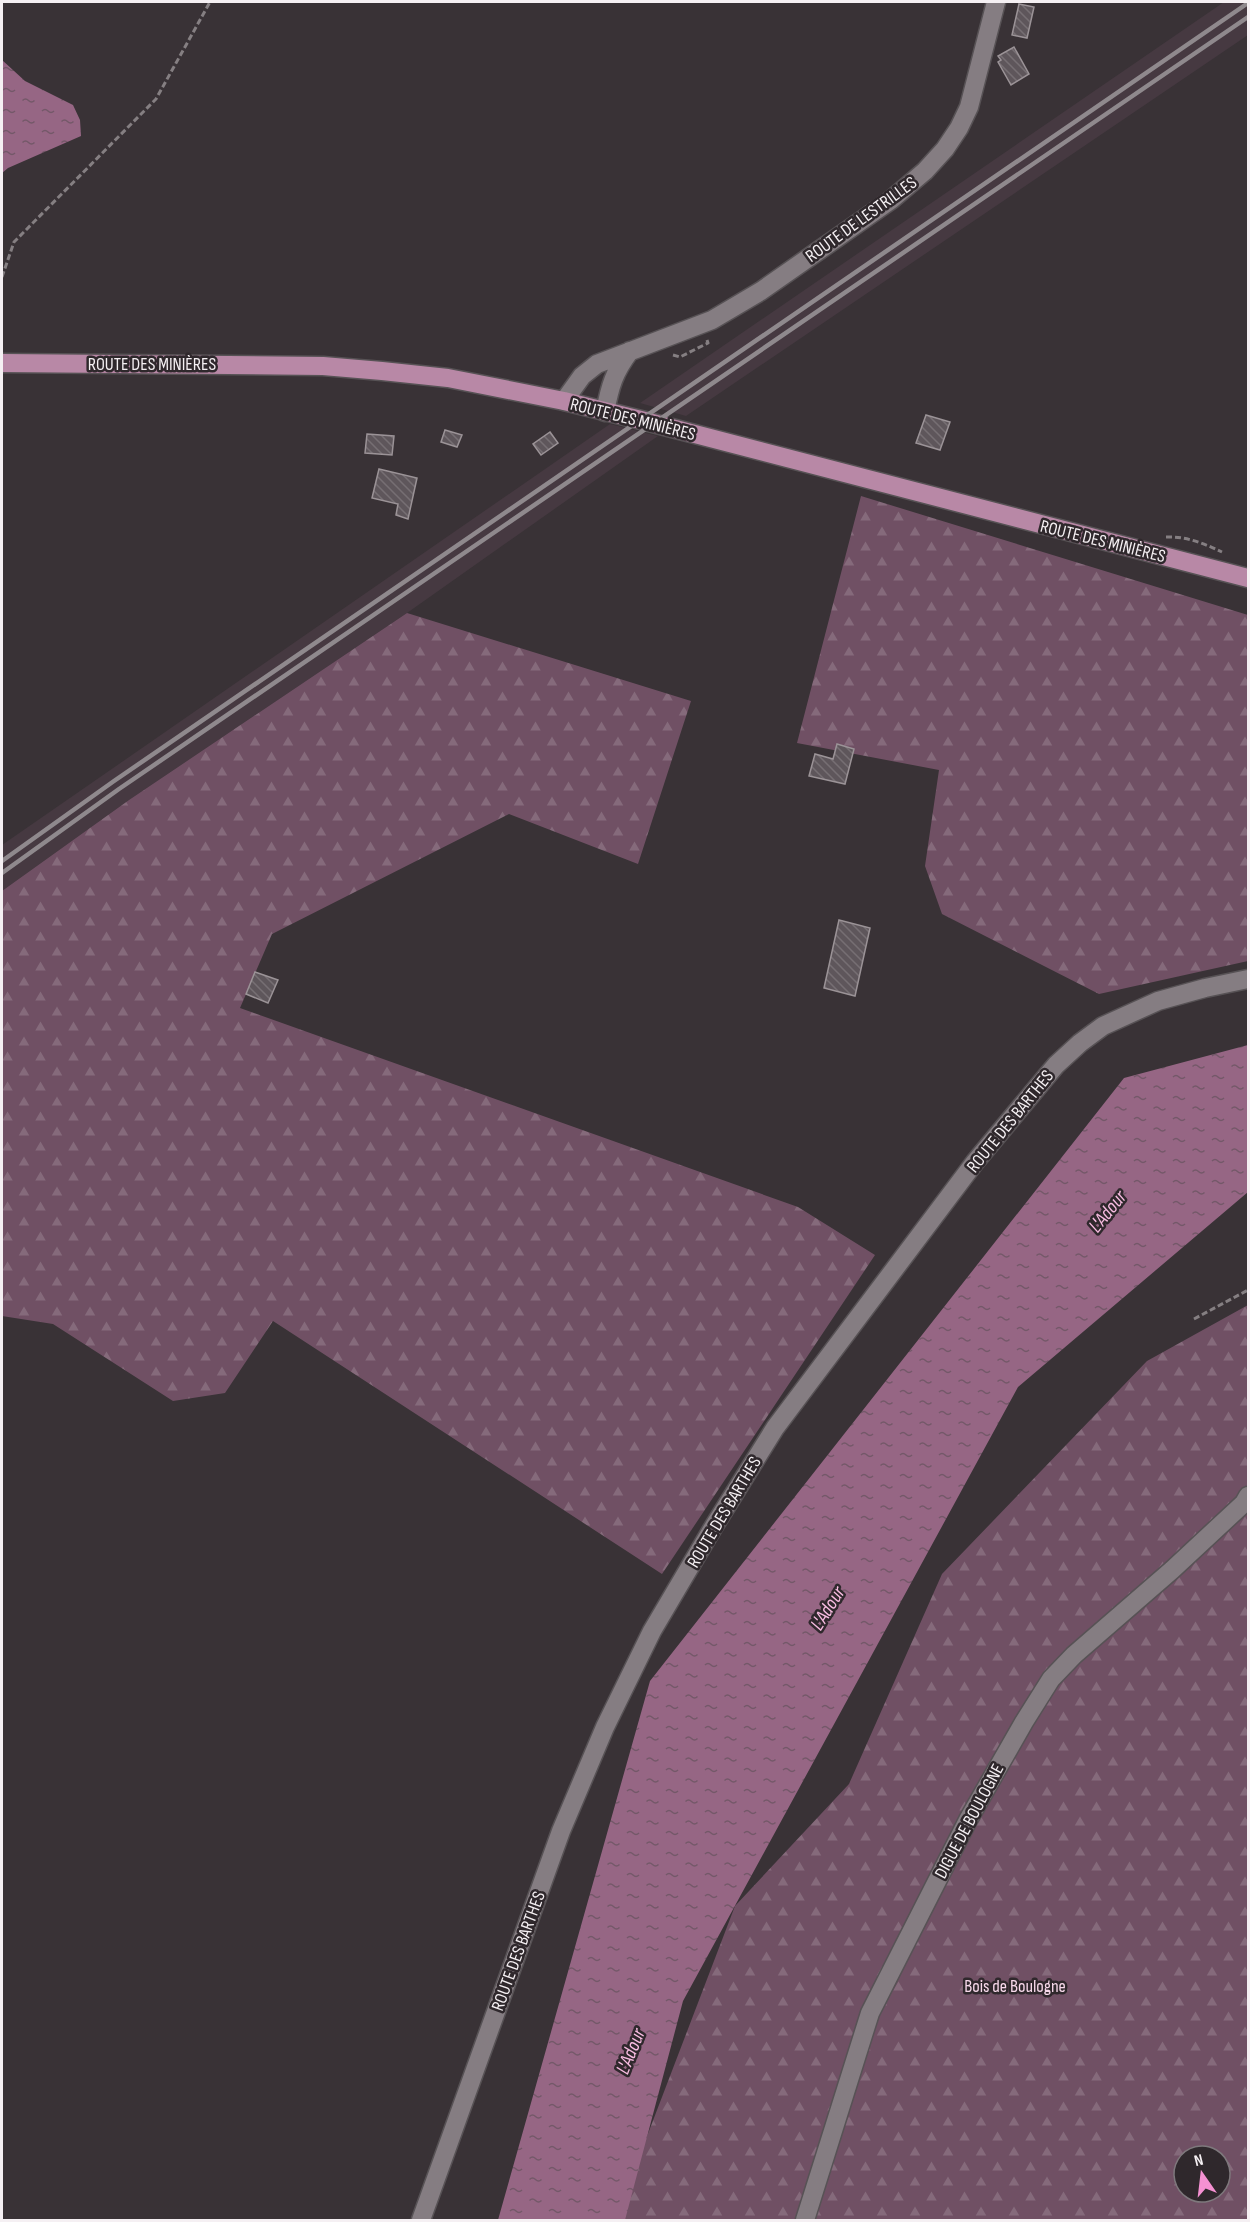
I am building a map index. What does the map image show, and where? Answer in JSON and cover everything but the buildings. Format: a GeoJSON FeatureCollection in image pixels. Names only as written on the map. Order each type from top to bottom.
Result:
{"type":"FeatureCollection","features":[{"type":"Feature","properties":{"kind":"main road","name":"ROUTE DES MINIÈRES"},"geometry":{"type":"LineString","coordinates":[[2,363],[322,366],[448,378],[605,411],[1248,578]]}},
{"type":"Feature","properties":{"kind":"street","name":"ROUTE DE LESTRILLES"},"geometry":{"type":"LineString","coordinates":[[564,401],[582,376],[597,364],[712,320],[761,291],[891,200],[925,171],[945,149],[969,107],[996,2]]}},
{"type":"Feature","properties":{"kind":"street"},"geometry":{"type":"LineString","coordinates":[[605,411],[616,369],[630,351]]}},
{"type":"Feature","properties":{"kind":"street","name":"ROUTE DES BARTHES"},"geometry":{"type":"LineString","coordinates":[[421,2220],[561,1831],[605,1726],[652,1631],[775,1428],[975,1162],[1056,1065],[1103,1026],[1158,1001],[1248,979]]}},
{"type":"Feature","properties":{"kind":"street","name":"DIGUE DE BOULOGNE"},"geometry":{"type":"LineString","coordinates":[[805,2220],[870,2013],[968,1820],[1024,1722],[1051,1679],[1074,1655],[1172,1570],[1244,1503],[1248,1496]]}},
{"type":"Feature","properties":{"kind":"path"},"geometry":{"type":"LineString","coordinates":[[2,277],[14,242],[156,99],[210,2]]}},
{"type":"Feature","properties":{"kind":"path"},"geometry":{"type":"LineString","coordinates":[[1194,1319],[1248,1290]]}},
{"type":"Feature","properties":{"kind":"shaded area"},"geometry":{"type":"Polygon","coordinates":[[[1224,2],[1248,2],[1248,35],[686,416],[640,403],[1224,2]]]}},
{"type":"Feature","properties":{"kind":"shaded area"},"geometry":{"type":"Polygon","coordinates":[[[610,424],[658,436],[407,613],[129,800],[2,891],[2,845],[610,424]]]}},
{"type":"Feature","properties":{"kind":"green space"},"geometry":{"type":"Polygon","coordinates":[[[861,496],[1248,615],[1248,961],[1099,994],[942,914],[925,866],[939,770],[797,743],[861,496]]]}},
{"type":"Feature","properties":{"kind":"green space"},"geometry":{"type":"Polygon","coordinates":[[[407,613],[691,701],[638,864],[509,814],[272,934],[240,1008],[798,1207],[875,1255],[662,1574],[273,1321],[225,1393],[173,1401],[53,1324],[2,1316],[2,891],[129,800],[407,613]]]}},
{"type":"Feature","properties":{"kind":"green space","name":"Bois de Boulogne"},"geometry":{"type":"Polygon","coordinates":[[[1248,1305],[1248,2220],[615,2220],[735,1906],[849,1784],[942,1574],[1147,1361],[1248,1305]]]}},
{"type":"Feature","properties":{"kind":"water"},"geometry":{"type":"Polygon","coordinates":[[[2,60],[25,81],[73,105],[80,120],[81,136],[8,168],[2,173],[2,60]]]}},
{"type":"Feature","properties":{"kind":"water","name":"L'Adour"},"geometry":{"type":"Polygon","coordinates":[[[1248,1045],[1248,1192],[1018,1387],[683,2001],[625,2220],[498,2220],[650,1681],[1124,1078],[1248,1045]]]}},
{"type":"Feature","properties":{"kind":"railway"},"geometry":{"type":"LineString","coordinates":[[2,861],[114,781],[1248,3]]}},
{"type":"Feature","properties":{"kind":"railway"},"geometry":{"type":"LineString","coordinates":[[2,873],[119,789],[1248,17]]}}]}
